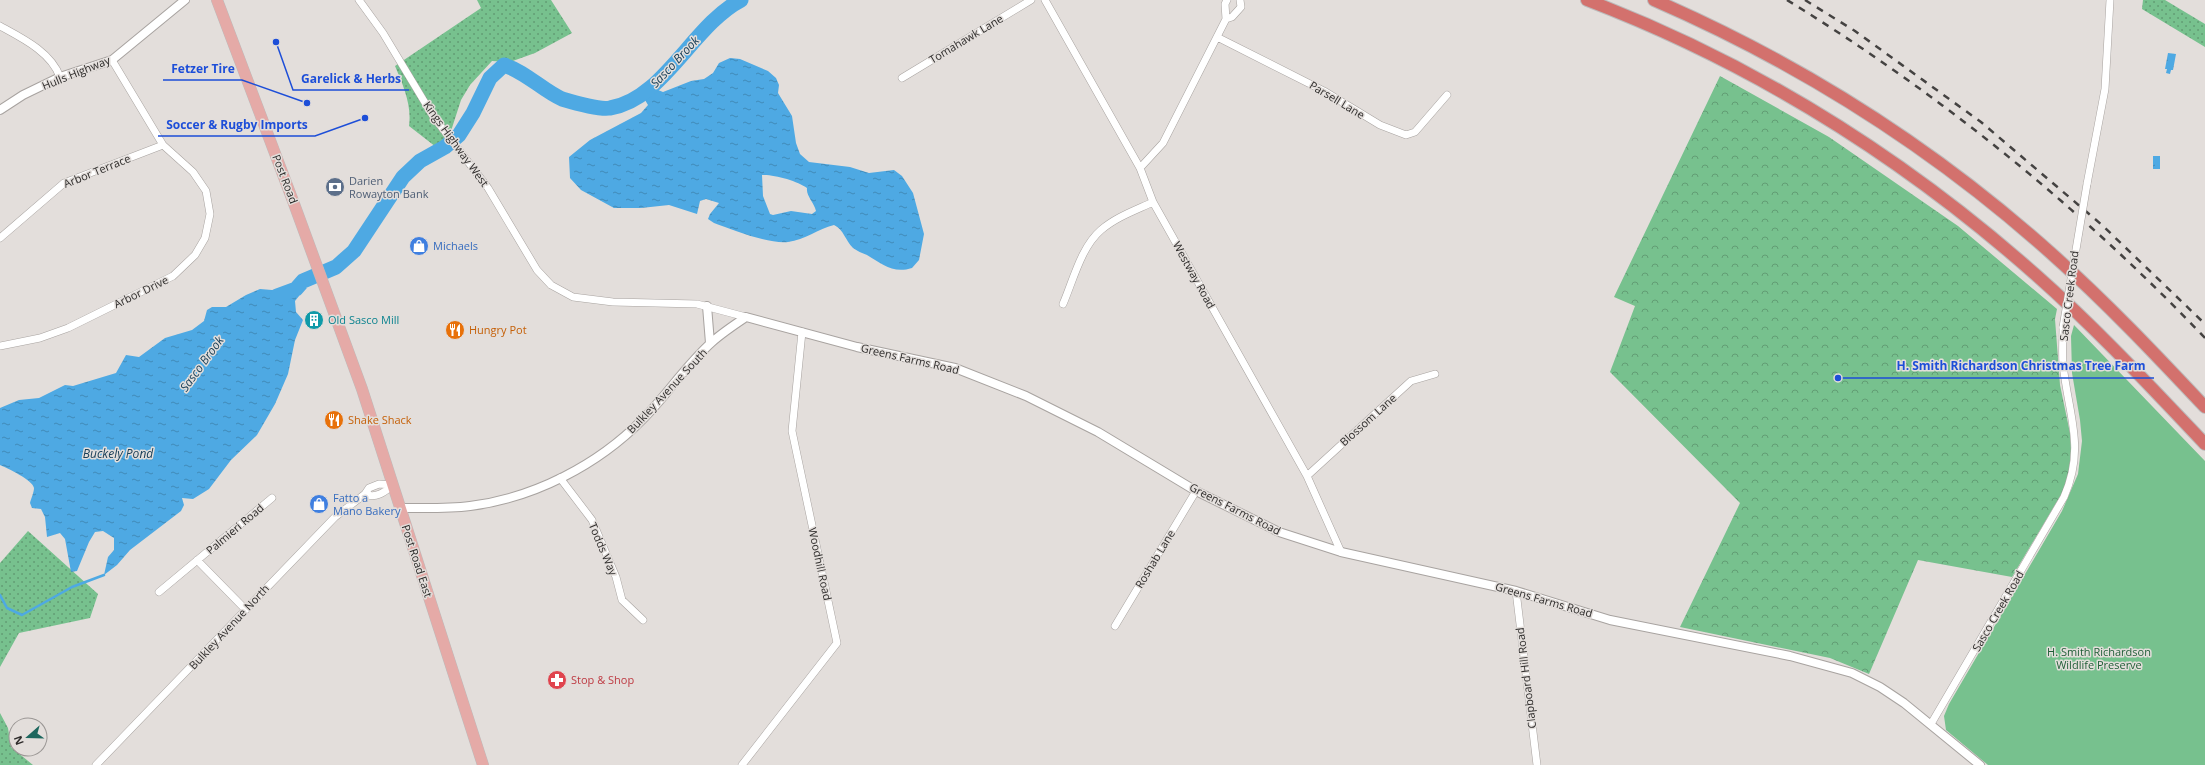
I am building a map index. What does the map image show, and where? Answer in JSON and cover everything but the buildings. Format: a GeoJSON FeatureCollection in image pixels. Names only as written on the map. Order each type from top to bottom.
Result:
{"type":"FeatureCollection","features":[{"type":"Feature","properties":{"kind":"highway"},"geometry":{"type":"LineString","coordinates":[[1587,0],[1677,38],[1753,76],[1820,115],[1917,179],[1990,235],[2060,296],[2110,345],[2205,444]]}},
{"type":"Feature","properties":{"kind":"highway"},"geometry":{"type":"LineString","coordinates":[[1654,0],[1720,30],[1802,74],[1881,123],[1944,167],[2005,214],[2070,271],[2120,318],[2205,407]]}},
{"type":"Feature","properties":{"kind":"main road","name":"Post Road"},"geometry":{"type":"LineString","coordinates":[[217,0],[326,290]]}},
{"type":"Feature","properties":{"kind":"main road","name":"Post Road East"},"geometry":{"type":"LineString","coordinates":[[326,290],[400,508],[483,765]]}},
{"type":"Feature","properties":{"kind":"street","name":"Hulls Highway"},"geometry":{"type":"LineString","coordinates":[[0,110],[24,95],[60,77],[112,60],[185,0]]}},
{"type":"Feature","properties":{"kind":"street","name":"Kings Highway West"},"geometry":{"type":"LineString","coordinates":[[358,0],[383,33],[433,116],[488,188],[537,270]]}},
{"type":"Feature","properties":{"kind":"street","name":"Tomahawk Lane"},"geometry":{"type":"LineString","coordinates":[[902,78],[1031,0]]}},
{"type":"Feature","properties":{"kind":"street","name":"Westway Road"},"geometry":{"type":"LineString","coordinates":[[1045,0],[1140,168],[1153,202],[1307,476],[1341,552]]}},
{"type":"Feature","properties":{"kind":"street"},"geometry":{"type":"LineString","coordinates":[[1140,168],[1163,143],[1226,19],[1225,4],[1227,0]]}},
{"type":"Feature","properties":{"kind":"street"},"geometry":{"type":"LineString","coordinates":[[1226,19],[1237,13],[1241,7],[1240,0]]}},
{"type":"Feature","properties":{"kind":"street","name":"Sasco Creek Road"},"geometry":{"type":"LineString","coordinates":[[1932,724],[2057,510],[2070,484],[2073,473],[2076,437],[2063,364],[2063,327],[2087,184],[2105,89],[2110,0]]}},
{"type":"Feature","properties":{"kind":"street"},"geometry":{"type":"LineString","coordinates":[[0,26],[28,42],[56,66],[60,77]]}},
{"type":"Feature","properties":{"kind":"street","name":"Parsell Lane"},"geometry":{"type":"LineString","coordinates":[[1217,37],[1324,91],[1380,125],[1406,135],[1418,129],[1447,95]]}},
{"type":"Feature","properties":{"kind":"street","name":"Arbor Drive"},"geometry":{"type":"LineString","coordinates":[[0,346],[40,338],[68,328],[173,276],[195,255],[206,238],[210,214],[206,192],[193,172],[163,145],[112,60]]}},
{"type":"Feature","properties":{"kind":"street","name":"Arbor Terrace"},"geometry":{"type":"LineString","coordinates":[[0,238],[64,183],[163,145]]}},
{"type":"Feature","properties":{"kind":"street"},"geometry":{"type":"LineString","coordinates":[[1063,304],[1086,250],[1100,231],[1116,220],[1153,202]]}},
{"type":"Feature","properties":{"kind":"street","name":"Greens Farms Road"},"geometry":{"type":"LineString","coordinates":[[537,270],[552,285],[572,297],[613,302],[682,303],[708,306],[876,351],[955,368],[1026,396],[1098,432],[1196,491],[1279,532],[1341,552],[1516,590],[1610,620],[1826,665],[1852,673],[1880,687],[1932,724],[1980,765]]}},
{"type":"Feature","properties":{"kind":"street","name":"Bulkley Avenue South"},"geometry":{"type":"LineString","coordinates":[[708,306],[710,343]]}},
{"type":"Feature","properties":{"kind":"street","name":"Bulkley Avenue South"},"geometry":{"type":"LineString","coordinates":[[400,508],[452,508],[487,504],[518,496],[560,478],[602,454],[634,428],[710,343],[746,317]]}},
{"type":"Feature","properties":{"kind":"street","name":"Woodhill Road"},"geometry":{"type":"LineString","coordinates":[[742,765],[837,643],[792,431],[802,332]]}},
{"type":"Feature","properties":{"kind":"street","name":"Blossom Lane"},"geometry":{"type":"LineString","coordinates":[[1307,476],[1411,381],[1435,374]]}},
{"type":"Feature","properties":{"kind":"street","name":"Todds Way"},"geometry":{"type":"LineString","coordinates":[[560,478],[592,520],[616,577],[622,600],[643,620]]}},
{"type":"Feature","properties":{"kind":"street","name":"Bulkley Avenue North"},"geometry":{"type":"LineString","coordinates":[[96,765],[148,713],[245,609],[345,508],[365,494],[372,496],[383,493],[392,485]]}},
{"type":"Feature","properties":{"kind":"street","name":"Roshab Lane"},"geometry":{"type":"LineString","coordinates":[[1114,626],[1196,491]]}},
{"type":"Feature","properties":{"kind":"street","name":"Palmieri Road"},"geometry":{"type":"LineString","coordinates":[[159,592],[272,498]]}},
{"type":"Feature","properties":{"kind":"street","name":"Palmieri Road"},"geometry":{"type":"LineString","coordinates":[[197,560],[245,609]]}},
{"type":"Feature","properties":{"kind":"street","name":"Clapboard Hill Road"},"geometry":{"type":"LineString","coordinates":[[1516,590],[1537,765]]}},
{"type":"Feature","properties":{"kind":"green space"},"geometry":{"type":"Polygon","coordinates":[[[477,0],[551,0],[572,33],[535,53],[510,62],[492,61],[470,85],[461,100],[451,131],[436,147],[409,126],[410,118],[408,103],[395,66],[481,8],[477,0]]]}},
{"type":"Feature","properties":{"kind":"green space"},"geometry":{"type":"Polygon","coordinates":[[[2143,0],[2165,0],[2205,24],[2205,47],[2142,9],[2143,0]]]}},
{"type":"Feature","properties":{"kind":"green space"},"geometry":{"type":"Polygon","coordinates":[[[1720,76],[1829,137],[1958,226],[2057,309],[2055,319],[2060,385],[2070,433],[2071,449],[2069,474],[2065,488],[2012,577],[1918,560],[1869,674],[1830,658],[1680,627],[1740,503],[1610,372],[1635,306],[1614,297],[1720,76]]]}},
{"type":"Feature","properties":{"kind":"green space","name":"H. Smith Richardson Wildlife Preserve"},"geometry":{"type":"Polygon","coordinates":[[[2074,325],[2205,461],[2205,765],[1988,765],[1946,730],[1944,716],[1949,704],[2062,511],[2078,474],[2082,441],[2072,373],[2071,336],[2074,325]]]}},
{"type":"Feature","properties":{"kind":"green space"},"geometry":{"type":"Polygon","coordinates":[[[28,531],[98,594],[90,618],[19,633],[0,667],[0,563],[28,531]]]}},
{"type":"Feature","properties":{"kind":"green space"},"geometry":{"type":"Polygon","coordinates":[[[0,713],[8,728],[8,757],[23,757],[33,765],[0,765],[0,713]]]}},
{"type":"Feature","properties":{"kind":"water"},"geometry":{"type":"Polygon","coordinates":[[[2168,53],[2176,54],[2173,70],[2171,70],[2170,74],[2166,73],[2167,69],[2165,69],[2168,53]]]}},
{"type":"Feature","properties":{"kind":"water"},"geometry":{"type":"Polygon","coordinates":[[[730,58],[740,59],[768,71],[776,78],[779,85],[778,93],[792,116],[796,143],[800,154],[809,162],[850,167],[869,173],[894,170],[902,176],[913,193],[924,234],[919,260],[912,268],[899,270],[883,265],[853,248],[842,232],[834,225],[794,241],[770,241],[741,233],[714,223],[708,219],[719,203],[706,199],[700,201],[697,214],[669,205],[641,208],[614,208],[581,190],[570,178],[569,157],[590,140],[641,113],[648,105],[645,100],[658,90],[663,92],[691,81],[704,79],[713,73],[719,63],[730,58]],[[762,175],[763,196],[770,214],[773,215],[791,211],[812,214],[816,211],[808,194],[807,188],[803,185],[779,177],[762,175]]]}},
{"type":"Feature","properties":{"kind":"water"},"geometry":{"type":"Polygon","coordinates":[[[2153,156],[2160,156],[2160,169],[2153,169],[2153,156]]]}},
{"type":"Feature","properties":{"kind":"water","name":"Buckely Pond"},"geometry":{"type":"Polygon","coordinates":[[[291,287],[296,289],[299,296],[295,301],[296,312],[303,320],[295,340],[288,374],[275,404],[257,435],[231,460],[209,489],[193,499],[182,498],[184,505],[181,511],[130,550],[117,565],[104,575],[108,557],[114,550],[114,538],[103,531],[95,532],[89,542],[77,571],[71,572],[65,539],[60,533],[47,537],[45,517],[41,509],[32,508],[30,503],[34,490],[33,485],[29,481],[0,465],[0,408],[19,400],[39,398],[65,385],[73,386],[116,373],[126,355],[139,357],[165,338],[192,330],[204,321],[207,310],[212,307],[226,307],[246,295],[260,289],[272,290],[291,287]]]}},
{"type":"Feature","properties":{"kind":"waterway","name":"Sasco Brook"},"geometry":{"type":"LineString","coordinates":[[277,296],[296,289],[303,281],[336,267],[354,251],[403,177],[420,161],[445,147],[459,135],[473,113],[490,78],[504,65],[527,76],[562,99],[593,107],[610,108],[629,102],[646,91],[662,77],[708,26],[724,11],[741,0]]}},
{"type":"Feature","properties":{"kind":"waterway","name":"Sasco Brook"},"geometry":{"type":"LineString","coordinates":[[0,595],[7,608],[22,615],[72,587],[104,575]]}},
{"type":"Feature","properties":{"kind":"railway"},"geometry":{"type":"LineString","coordinates":[[1787,0],[1844,36],[1899,74],[1954,114],[2007,156],[2059,199],[2109,244],[2158,290],[2205,338]]}},
{"type":"Feature","properties":{"kind":"railway"},"geometry":{"type":"LineString","coordinates":[[1805,0],[1855,31],[1981,122],[2102,225],[2205,324]]}},
{"type":"Feature","properties":{"kind":"place","name":"Garelick & Herbs"},"geometry":{"type":"Point","coordinates":[276,42]}},
{"type":"Feature","properties":{"kind":"place","name":"Fetzer Tire"},"geometry":{"type":"Point","coordinates":[307,103]}},
{"type":"Feature","properties":{"kind":"place","name":"Soccer & Rugby Imports"},"geometry":{"type":"Point","coordinates":[365,118]}},
{"type":"Feature","properties":{"kind":"place","name":"Darien Rowayton Bank"},"geometry":{"type":"Point","coordinates":[335,187]}},
{"type":"Feature","properties":{"kind":"place","name":"Michaels"},"geometry":{"type":"Point","coordinates":[419,246]}},
{"type":"Feature","properties":{"kind":"place","name":"Old Sasco Mill"},"geometry":{"type":"Point","coordinates":[314,320]}},
{"type":"Feature","properties":{"kind":"place","name":"Hungry Pot"},"geometry":{"type":"Point","coordinates":[455,330]}},
{"type":"Feature","properties":{"kind":"place","name":"H. Smith Richardson Christmas Tree Farm"},"geometry":{"type":"Point","coordinates":[1838,378]}},
{"type":"Feature","properties":{"kind":"place","name":"Shake Shack"},"geometry":{"type":"Point","coordinates":[334,420]}},
{"type":"Feature","properties":{"kind":"place","name":"Fatto a Mano Bakery"},"geometry":{"type":"Point","coordinates":[319,504]}},
{"type":"Feature","properties":{"kind":"place","name":"Stop & Shop"},"geometry":{"type":"Point","coordinates":[557,680]}}]}
